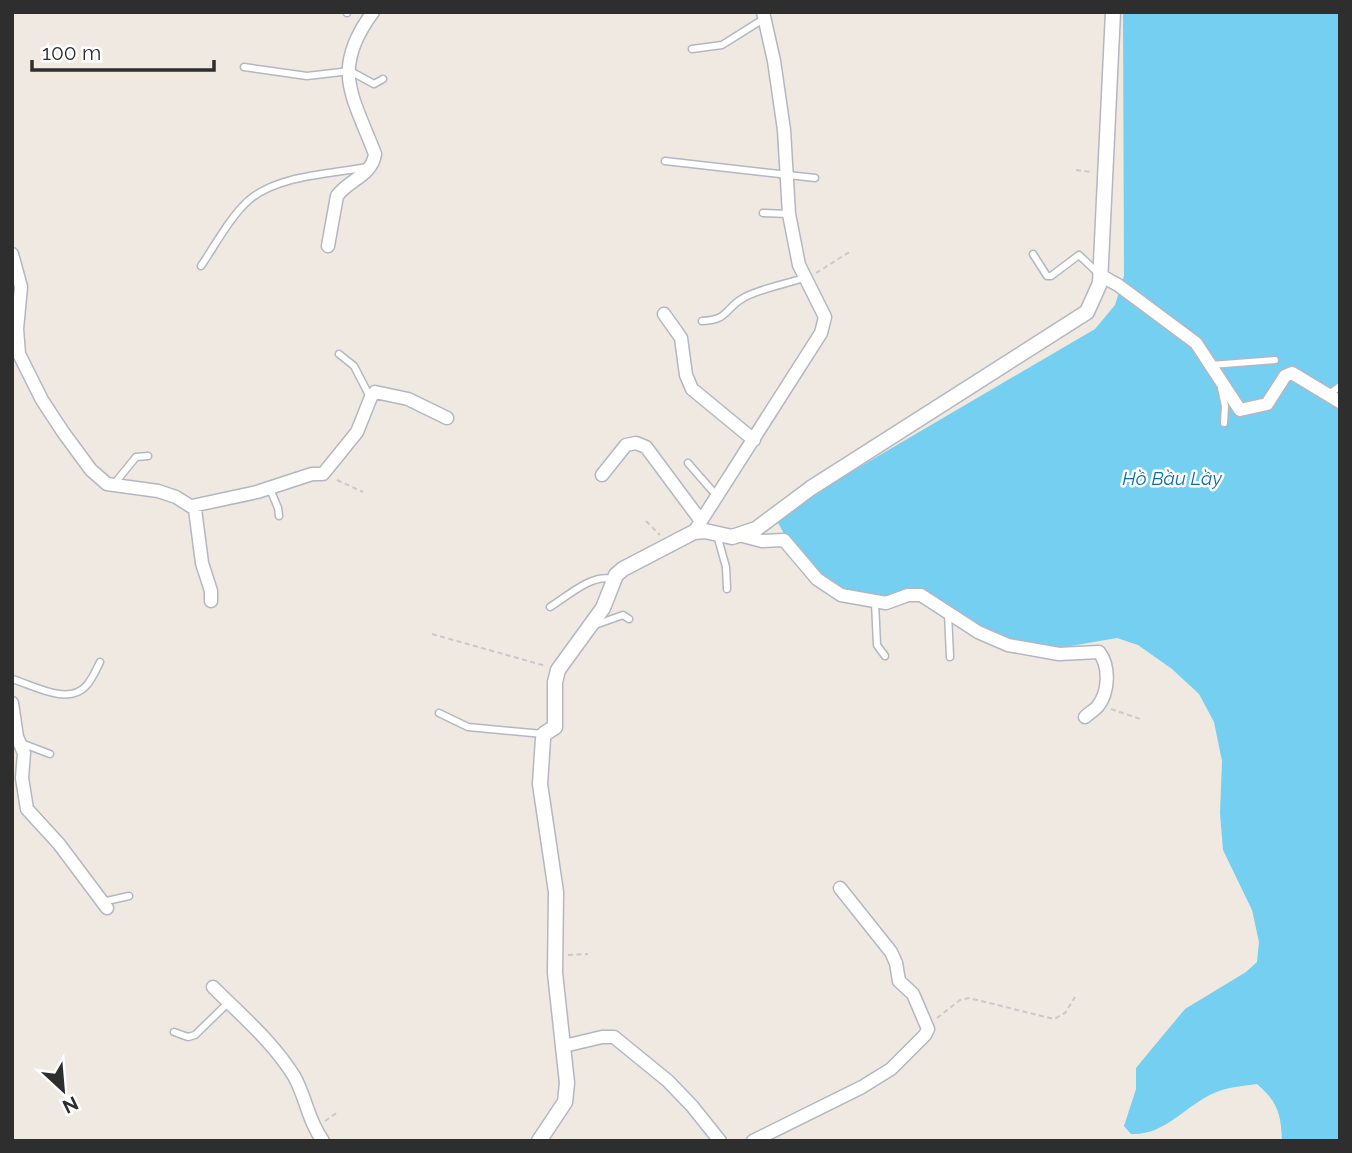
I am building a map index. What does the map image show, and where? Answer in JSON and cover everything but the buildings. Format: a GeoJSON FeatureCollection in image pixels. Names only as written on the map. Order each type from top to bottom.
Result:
{"type":"FeatureCollection","features":[{"type":"Feature","properties":{"kind":"street"},"geometry":{"type":"LineString","coordinates":[[328,246],[337,196],[374,161],[375,154],[355,107],[349,57],[353,44],[373,12]]}},
{"type":"Feature","properties":{"kind":"street"},"geometry":{"type":"LineString","coordinates":[[602,475],[626,445],[641,444],[646,447],[698,526],[716,534],[732,537],[739,535],[756,529],[811,488],[1087,312],[1096,298],[1100,284],[1113,12]]}},
{"type":"Feature","properties":{"kind":"street"},"geometry":{"type":"LineString","coordinates":[[539,1141],[565,1102],[567,1083],[555,973],[556,892],[540,784],[544,734],[555,727],[555,682],[558,670],[591,626],[608,599],[614,580],[623,569],[670,545],[698,526],[821,333],[824,324],[822,309],[799,265],[789,214],[782,116],[764,15]]}},
{"type":"Feature","properties":{"kind":"street"},"geometry":{"type":"LineString","coordinates":[[12,254],[21,287],[18,347],[21,359],[42,400],[91,470],[107,484],[158,491],[192,506],[197,516],[202,563],[211,591],[211,601]]}},
{"type":"Feature","properties":{"kind":"street"},"geometry":{"type":"LineString","coordinates":[[1100,275],[1118,285],[1196,343],[1242,411],[1267,404],[1285,376],[1292,373],[1340,402]]}},
{"type":"Feature","properties":{"kind":"street"},"geometry":{"type":"LineString","coordinates":[[664,314],[681,338],[686,375],[692,389],[754,440]]}},
{"type":"Feature","properties":{"kind":"street"},"geometry":{"type":"LineString","coordinates":[[192,506],[270,488],[312,474],[323,474],[357,432],[371,397],[379,392],[424,406],[447,418]]}},
{"type":"Feature","properties":{"kind":"street"},"geometry":{"type":"LineString","coordinates":[[739,535],[762,541],[784,540],[812,575],[841,595],[886,603],[908,595],[921,595],[990,639],[1008,645],[1059,654],[1099,652],[1105,661],[1106,684],[1099,705],[1085,717]]}},
{"type":"Feature","properties":{"kind":"street"},"geometry":{"type":"LineString","coordinates":[[12,703],[19,742],[24,753],[22,778],[27,809],[59,844],[104,905]]}},
{"type":"Feature","properties":{"kind":"street"},"geometry":{"type":"LineString","coordinates":[[753,1141],[862,1087],[891,1069],[925,1035],[928,1025],[913,994],[899,981],[891,951],[840,888]]}},
{"type":"Feature","properties":{"kind":"street"},"geometry":{"type":"LineString","coordinates":[[213,987],[261,1032],[286,1065],[298,1083],[313,1126],[323,1141]]}},
{"type":"Feature","properties":{"kind":"street"},"geometry":{"type":"LineString","coordinates":[[564,1046],[614,1037],[668,1080],[720,1141]]}},
{"type":"Feature","properties":{"kind":"lane"},"geometry":{"type":"LineString","coordinates":[[692,49],[722,44],[764,15]]}},
{"type":"Feature","properties":{"kind":"lane"},"geometry":{"type":"LineString","coordinates":[[244,67],[307,76],[350,71],[369,83],[383,79]]}},
{"type":"Feature","properties":{"kind":"lane"},"geometry":{"type":"LineString","coordinates":[[664,161],[787,177],[815,178]]}},
{"type":"Feature","properties":{"kind":"lane"},"geometry":{"type":"LineString","coordinates":[[201,266],[241,209],[260,192],[285,182],[370,167]]}},
{"type":"Feature","properties":{"kind":"lane"},"geometry":{"type":"LineString","coordinates":[[763,213],[789,214]]}},
{"type":"Feature","properties":{"kind":"lane"},"geometry":{"type":"LineString","coordinates":[[1033,254],[1047,276],[1051,276],[1079,255],[1100,275]]}},
{"type":"Feature","properties":{"kind":"lane"},"geometry":{"type":"LineString","coordinates":[[702,321],[720,318],[748,296],[804,278]]}},
{"type":"Feature","properties":{"kind":"lane"},"geometry":{"type":"LineString","coordinates":[[339,354],[354,366],[371,397]]}},
{"type":"Feature","properties":{"kind":"lane"},"geometry":{"type":"LineString","coordinates":[[1224,424],[1225,402],[1213,371],[1275,360]]}},
{"type":"Feature","properties":{"kind":"lane"},"geometry":{"type":"LineString","coordinates":[[1328,395],[1340,386]]}},
{"type":"Feature","properties":{"kind":"lane"},"geometry":{"type":"LineString","coordinates":[[113,485],[135,457],[148,456]]}},
{"type":"Feature","properties":{"kind":"lane"},"geometry":{"type":"LineString","coordinates":[[688,463],[718,497]]}},
{"type":"Feature","properties":{"kind":"lane"},"geometry":{"type":"LineString","coordinates":[[270,488],[279,516]]}},
{"type":"Feature","properties":{"kind":"lane"},"geometry":{"type":"LineString","coordinates":[[716,534],[724,556],[727,589]]}},
{"type":"Feature","properties":{"kind":"lane"},"geometry":{"type":"LineString","coordinates":[[550,607],[593,580],[614,580]]}},
{"type":"Feature","properties":{"kind":"lane"},"geometry":{"type":"LineString","coordinates":[[875,602],[877,645],[884,656]]}},
{"type":"Feature","properties":{"kind":"lane"},"geometry":{"type":"LineString","coordinates":[[948,612],[950,657]]}},
{"type":"Feature","properties":{"kind":"lane"},"geometry":{"type":"LineString","coordinates":[[591,626],[623,615],[629,619]]}},
{"type":"Feature","properties":{"kind":"lane"},"geometry":{"type":"LineString","coordinates":[[12,679],[61,695],[73,694],[88,685],[100,662]]}},
{"type":"Feature","properties":{"kind":"lane"},"geometry":{"type":"LineString","coordinates":[[439,713],[468,727],[544,734]]}},
{"type":"Feature","properties":{"kind":"lane"},"geometry":{"type":"LineString","coordinates":[[19,742],[50,754]]}},
{"type":"Feature","properties":{"kind":"lane"},"geometry":{"type":"LineString","coordinates":[[104,905],[129,896]]}},
{"type":"Feature","properties":{"kind":"lane"},"geometry":{"type":"LineString","coordinates":[[174,1032],[188,1037],[195,1035],[229,1002]]}},
{"type":"Feature","properties":{"kind":"path"},"geometry":{"type":"LineString","coordinates":[[1076,170],[1106,173]]}},
{"type":"Feature","properties":{"kind":"path"},"geometry":{"type":"LineString","coordinates":[[804,278],[824,269],[851,251]]}},
{"type":"Feature","properties":{"kind":"path"},"geometry":{"type":"LineString","coordinates":[[323,474],[363,492]]}},
{"type":"Feature","properties":{"kind":"path"},"geometry":{"type":"LineString","coordinates":[[646,521],[670,545]]}},
{"type":"Feature","properties":{"kind":"path"},"geometry":{"type":"LineString","coordinates":[[432,634],[558,670]]}},
{"type":"Feature","properties":{"kind":"path"},"geometry":{"type":"LineString","coordinates":[[1099,705],[1143,720]]}},
{"type":"Feature","properties":{"kind":"path"},"geometry":{"type":"LineString","coordinates":[[556,955],[588,954]]}},
{"type":"Feature","properties":{"kind":"path"},"geometry":{"type":"LineString","coordinates":[[928,1025],[964,998],[1048,1019],[1065,1013],[1075,997]]}},
{"type":"Feature","properties":{"kind":"water","name":"Hồ Bầu Lầy"},"geometry":{"type":"Polygon","coordinates":[[[1123,12],[1340,12],[1340,1141],[1282,1141],[1277,1109],[1257,1084],[1214,1093],[1154,1130],[1131,1134],[1124,1126],[1136,1089],[1136,1068],[1185,1009],[1246,972],[1257,962],[1259,942],[1252,910],[1223,850],[1220,813],[1222,761],[1214,722],[1199,694],[1172,669],[1138,645],[1117,638],[1065,647],[1040,647],[1003,638],[940,603],[900,593],[874,598],[827,585],[787,539],[777,521],[798,503],[1095,329],[1115,305],[1124,276],[1123,12]]]}}]}
